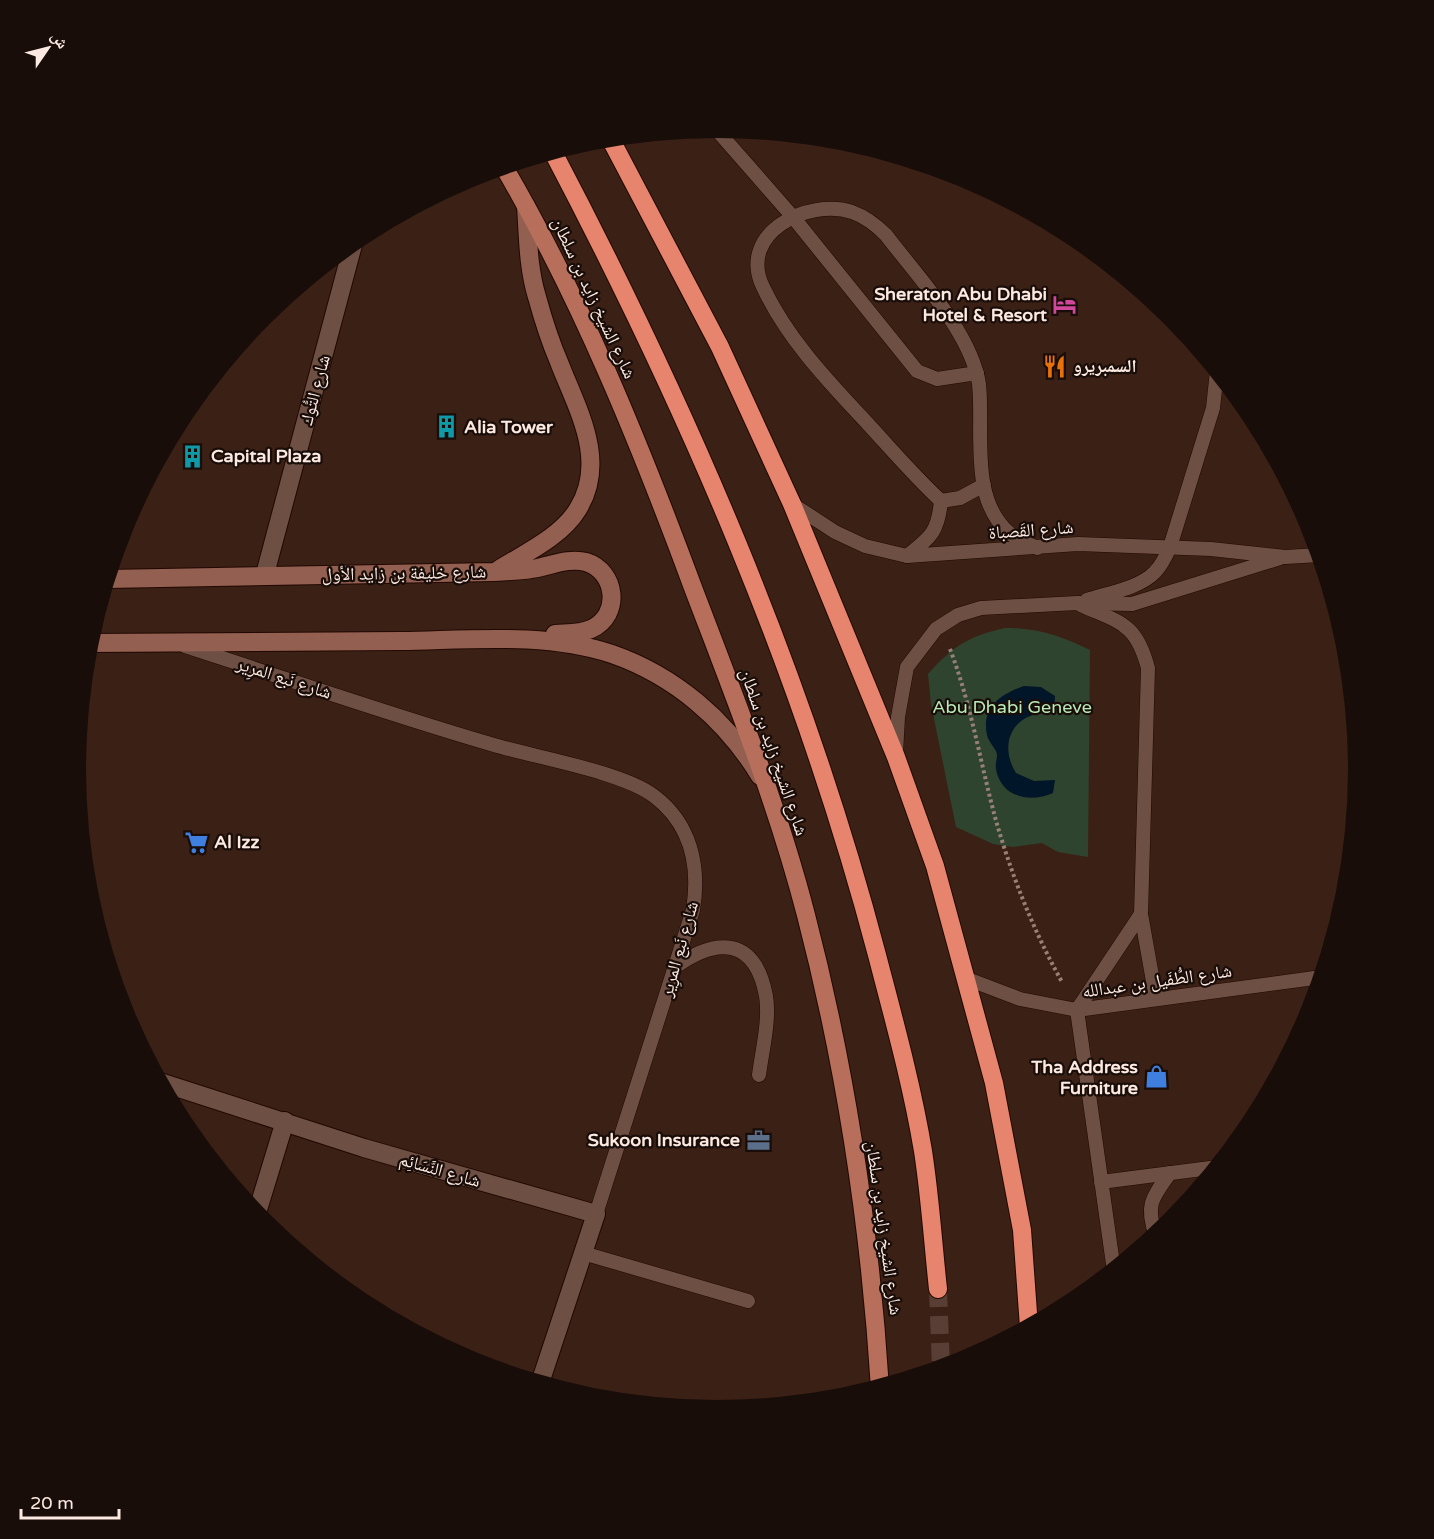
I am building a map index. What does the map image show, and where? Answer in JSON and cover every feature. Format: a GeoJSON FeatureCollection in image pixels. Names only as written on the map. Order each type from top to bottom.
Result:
{"type":"FeatureCollection","features":[{"type":"Feature","properties":{"kind":"highway"},"geometry":{"type":"LineString","coordinates":[[614,147],[720,347],[792,504],[896,757],[935,866],[994,1083],[1022,1230],[1028,1318]]}},
{"type":"Feature","properties":{"kind":"highway"},"geometry":{"type":"LineString","coordinates":[[557,159],[680,405],[795,688],[855,871],[893,1014],[923,1151],[938,1289]]}},
{"type":"Feature","properties":{"kind":"main road","name":"شارع الشيخ زايد بن سلطان"},"geometry":{"type":"LineString","coordinates":[[508,174],[593,340],[646,465],[767,788],[806,914],[841,1071],[875,1314],[879,1379]]}},
{"type":"Feature","properties":{"kind":"main road","name":"شارع خليفة بن زايد الأول"},"geometry":{"type":"LineString","coordinates":[[115,579],[265,574],[494,572],[568,523],[585,495],[590,476],[591,452],[585,423],[559,363],[536,294],[526,206]]}},
{"type":"Feature","properties":{"kind":"main road"},"geometry":{"type":"LineString","coordinates":[[494,572],[532,569],[567,562],[586,562],[605,574],[612,593],[608,613],[600,623],[590,629],[508,640]]}},
{"type":"Feature","properties":{"kind":"main road"},"geometry":{"type":"LineString","coordinates":[[99,643],[508,640],[578,645],[613,655],[666,680],[703,707],[728,731],[767,788]]}},
{"type":"Feature","properties":{"kind":"street","name":"شارع التُّوك"},"geometry":{"type":"LineString","coordinates":[[265,574],[350,256]]}},
{"type":"Feature","properties":{"kind":"street","name":"شارع النَّسَائِم"},"geometry":{"type":"LineString","coordinates":[[170,1085],[364,1148],[596,1214]]}},
{"type":"Feature","properties":{"kind":"street"},"geometry":{"type":"LineString","coordinates":[[259,1205],[285,1121]]}},
{"type":"Feature","properties":{"kind":"street","name":"شارع نَبع المرِير"},"geometry":{"type":"LineString","coordinates":[[542,1376],[596,1214]]}},
{"type":"Feature","properties":{"kind":"lane"},"geometry":{"type":"LineString","coordinates":[[724,138],[793,217],[917,371],[937,379],[977,373]]}},
{"type":"Feature","properties":{"kind":"lane"},"geometry":{"type":"LineString","coordinates":[[907,556],[931,537],[939,523],[941,501],[816,368],[786,327],[762,285],[757,269],[758,251],[767,237],[793,217],[812,210],[832,208],[852,212],[871,221],[886,235],[962,339],[977,373],[981,407],[984,485],[995,515],[1008,532],[1037,548]]}},
{"type":"Feature","properties":{"kind":"lane"},"geometry":{"type":"LineString","coordinates":[[1077,603],[1149,577],[1161,565],[1170,547],[1213,408],[1215,381]]}},
{"type":"Feature","properties":{"kind":"lane"},"geometry":{"type":"LineString","coordinates":[[941,501],[960,498],[984,485]]}},
{"type":"Feature","properties":{"kind":"lane","name":"شارع القَصباة"},"geometry":{"type":"LineString","coordinates":[[792,504],[835,532],[865,546],[907,556],[1078,544],[1170,547],[1284,557],[1311,556]]}},
{"type":"Feature","properties":{"kind":"lane","name":"شارع القَصباة"},"geometry":{"type":"LineString","coordinates":[[896,757],[898,717],[907,667],[936,629],[958,615],[981,608],[1077,603],[1132,604],[1284,557]]}},
{"type":"Feature","properties":{"kind":"lane"},"geometry":{"type":"LineString","coordinates":[[1077,603],[1131,631],[1142,647],[1148,668],[1141,914],[1156,998]]}},
{"type":"Feature","properties":{"kind":"lane","name":"شارع نَبع المرِير"},"geometry":{"type":"LineString","coordinates":[[175,643],[492,745],[630,783],[653,795],[672,813],[686,834],[694,859],[697,884],[693,910],[596,1214]]}},
{"type":"Feature","properties":{"kind":"lane"},"geometry":{"type":"LineString","coordinates":[[1113,1261],[1077,1010],[1141,914]]}},
{"type":"Feature","properties":{"kind":"lane"},"geometry":{"type":"LineString","coordinates":[[675,967],[695,952],[719,945],[741,951],[758,969],[766,998],[759,1075]]}},
{"type":"Feature","properties":{"kind":"lane","name":"شارع الطُّفَيل بن عبدالله"},"geometry":{"type":"LineString","coordinates":[[965,978],[1020,999],[1077,1010],[1313,978]]}},
{"type":"Feature","properties":{"kind":"lane"},"geometry":{"type":"LineString","coordinates":[[1101,1182],[1206,1168]]}},
{"type":"Feature","properties":{"kind":"lane"},"geometry":{"type":"LineString","coordinates":[[1153,1226],[1149,1216],[1152,1197],[1170,1173]]}},
{"type":"Feature","properties":{"kind":"lane"},"geometry":{"type":"LineString","coordinates":[[583,1252],[748,1301]]}},
{"type":"Feature","properties":{"kind":"path"},"geometry":{"type":"LineString","coordinates":[[936,629],[948,644],[966,692],[995,817],[1016,882],[1043,948],[1077,1010]]}},
{"type":"Feature","properties":{"kind":"green space","name":"Abu Dhabi Geneve"},"geometry":{"type":"Polygon","coordinates":[[[1005,628],[1028,629],[1049,634],[1090,650],[1088,857],[1058,852],[1042,843],[1013,847],[993,844],[956,827],[931,704],[928,674],[962,643],[1005,628]]]}},
{"type":"Feature","properties":{"kind":"water"},"geometry":{"type":"Polygon","coordinates":[[[1024,686],[1041,687],[1055,696],[1054,714],[1030,716],[1020,722],[1009,739],[1010,761],[1016,773],[1034,781],[1055,780],[1053,793],[1036,798],[1018,796],[1010,792],[999,779],[996,769],[997,753],[988,738],[986,725],[990,709],[995,703],[1008,693],[1024,686]]]}},
{"type":"Feature","properties":{"kind":"tunnel"},"geometry":{"type":"LineString","coordinates":[[938,1289],[941,1360]]}},
{"type":"Feature","properties":{"kind":"place","name":"Sheraton Abu Dhabi Hotel & Resort"},"geometry":{"type":"Point","coordinates":[1065,304]}},
{"type":"Feature","properties":{"kind":"place","name":"السمبريرو"},"geometry":{"type":"Point","coordinates":[1055,366]}},
{"type":"Feature","properties":{"kind":"place","name":"Alia Tower"},"geometry":{"type":"Point","coordinates":[446,427]}},
{"type":"Feature","properties":{"kind":"place","name":"Capital Plaza"},"geometry":{"type":"Point","coordinates":[193,456]}},
{"type":"Feature","properties":{"kind":"place","name":"Al Izz"},"geometry":{"type":"Point","coordinates":[196,842]}},
{"type":"Feature","properties":{"kind":"place","name":"Tha Address Furniture"},"geometry":{"type":"Point","coordinates":[1156,1077]}},
{"type":"Feature","properties":{"kind":"place","name":"Sukoon Insurance"},"geometry":{"type":"Point","coordinates":[758,1140]}}]}
